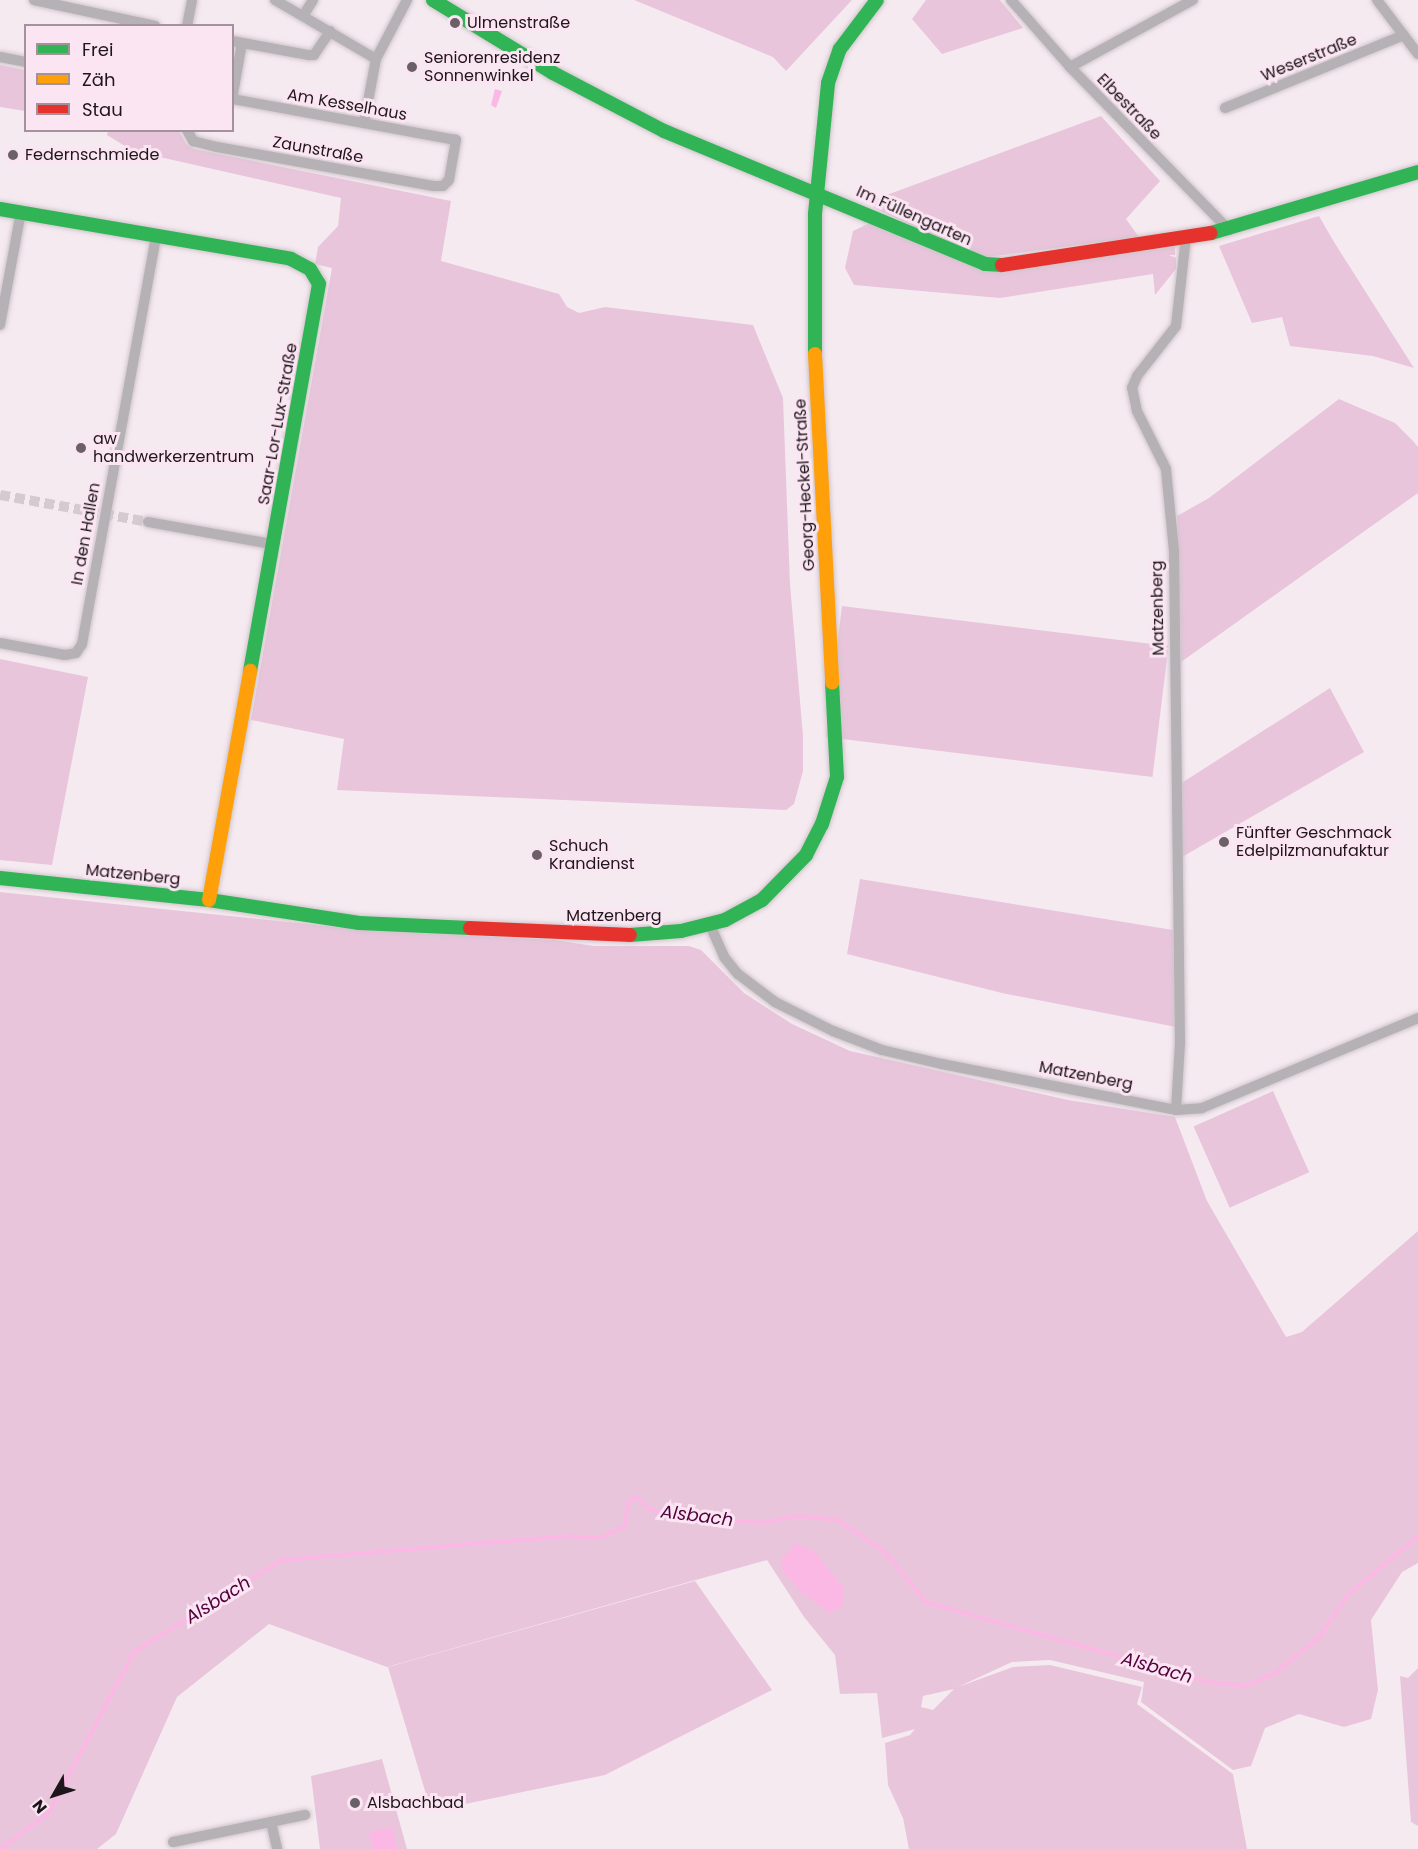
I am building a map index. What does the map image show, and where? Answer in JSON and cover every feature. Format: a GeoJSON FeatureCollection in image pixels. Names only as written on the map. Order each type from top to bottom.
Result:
{"type":"FeatureCollection","features":[{"type":"Feature","properties":{"kind":"street"},"geometry":{"type":"LineString","coordinates":[[34,0],[58,3],[147,24]]}},
{"type":"Feature","properties":{"kind":"street"},"geometry":{"type":"LineString","coordinates":[[187,24],[192,0]]}},
{"type":"Feature","properties":{"kind":"street"},"geometry":{"type":"LineString","coordinates":[[275,0],[376,59]]}},
{"type":"Feature","properties":{"kind":"street"},"geometry":{"type":"LineString","coordinates":[[303,16],[313,0]]}},
{"type":"Feature","properties":{"kind":"street"},"geometry":{"type":"LineString","coordinates":[[364,123],[376,59],[407,0]]}},
{"type":"Feature","properties":{"kind":"street","name":"Im Füllengarten"},"geometry":{"type":"LineString","coordinates":[[433,0],[553,73],[664,131],[985,264],[1008,265],[1229,230],[1418,172]]}},
{"type":"Feature","properties":{"kind":"street","name":"Georg-Heckel-Straße"},"geometry":{"type":"LineString","coordinates":[[710,925],[762,900],[795,869],[822,824],[837,777],[812,306],[817,195],[828,82],[840,49],[877,0]]}},
{"type":"Feature","properties":{"kind":"street","name":"Elbestraße"},"geometry":{"type":"LineString","coordinates":[[1011,0],[1070,67],[1229,230]]}},
{"type":"Feature","properties":{"kind":"street"},"geometry":{"type":"LineString","coordinates":[[1070,67],[1193,0]]}},
{"type":"Feature","properties":{"kind":"street"},"geometry":{"type":"LineString","coordinates":[[1377,0],[1418,54]]}},
{"type":"Feature","properties":{"kind":"street"},"geometry":{"type":"LineString","coordinates":[[234,76],[237,42],[314,55],[330,31]]}},
{"type":"Feature","properties":{"kind":"street","name":"Weserstraße"},"geometry":{"type":"LineString","coordinates":[[1225,108],[1404,35]]}},
{"type":"Feature","properties":{"kind":"street"},"geometry":{"type":"LineString","coordinates":[[0,57],[24,62]]}},
{"type":"Feature","properties":{"kind":"street","name":"Am Kesselhaus"},"geometry":{"type":"LineString","coordinates":[[234,99],[456,140],[449,180]]}},
{"type":"Feature","properties":{"kind":"street","name":"Zaunstraße"},"geometry":{"type":"LineString","coordinates":[[188,132],[193,141],[217,147],[434,186],[443,186],[449,180]]}},
{"type":"Feature","properties":{"kind":"street","name":"Saar-Lor-Lux-Straße"},"geometry":{"type":"LineString","coordinates":[[0,209],[291,259],[310,269],[318,284],[209,900]]}},
{"type":"Feature","properties":{"kind":"street"},"geometry":{"type":"LineString","coordinates":[[0,325],[21,212]]}},
{"type":"Feature","properties":{"kind":"street","name":"In den Hallen"},"geometry":{"type":"LineString","coordinates":[[0,643],[65,655],[76,653],[82,644],[156,236]]}},
{"type":"Feature","properties":{"kind":"street","name":"Matzenberg"},"geometry":{"type":"LineString","coordinates":[[1176,1110],[1180,1042],[1174,551],[1166,469],[1137,411],[1132,388],[1137,376],[1176,326],[1186,237]]}},
{"type":"Feature","properties":{"kind":"street"},"geometry":{"type":"LineString","coordinates":[[148,522],[272,544]]}},
{"type":"Feature","properties":{"kind":"street","name":"Matzenberg"},"geometry":{"type":"LineString","coordinates":[[0,878],[209,900],[359,922],[575,934],[660,934],[710,925],[724,957],[738,974],[776,1002],[833,1031],[882,1050],[942,1064],[1176,1110],[1202,1108],[1418,1018]]}},
{"type":"Feature","properties":{"kind":"street"},"geometry":{"type":"LineString","coordinates":[[173,1842],[305,1815]]}},
{"type":"Feature","properties":{"kind":"street"},"geometry":{"type":"LineString","coordinates":[[271,1822],[277,1849]]}},
{"type":"Feature","properties":{"kind":"shaded area"},"geometry":{"type":"Polygon","coordinates":[[[634,0],[852,0],[786,71],[773,57],[634,0]]]}},
{"type":"Feature","properties":{"kind":"shaded area"},"geometry":{"type":"Polygon","coordinates":[[[926,0],[1000,0],[1023,28],[942,54],[912,19],[926,0]]]}},
{"type":"Feature","properties":{"kind":"shaded area"},"geometry":{"type":"Polygon","coordinates":[[[0,65],[24,70],[24,111],[0,107],[0,65]]]}},
{"type":"Feature","properties":{"kind":"shaded area"},"geometry":{"type":"Polygon","coordinates":[[[495,89],[502,91],[496,108],[491,105],[495,89]]]}},
{"type":"Feature","properties":{"kind":"shaded area"},"geometry":{"type":"Polygon","coordinates":[[[1101,116],[1160,181],[1126,219],[1139,237],[987,257],[964,251],[873,207],[873,200],[1101,116]]]}},
{"type":"Feature","properties":{"kind":"shaded area"},"geometry":{"type":"Polygon","coordinates":[[[108,132],[180,132],[186,144],[194,149],[451,201],[441,261],[559,294],[567,307],[579,313],[605,307],[753,325],[783,398],[790,584],[803,736],[803,771],[794,804],[786,810],[337,790],[344,739],[251,720],[332,268],[315,264],[318,247],[338,226],[341,198],[133,151],[107,135],[108,132]]]}},
{"type":"Feature","properties":{"kind":"shaded area"},"geometry":{"type":"Polygon","coordinates":[[[1319,216],[1414,368],[1373,356],[1290,346],[1282,317],[1252,323],[1219,246],[1319,216]]]}},
{"type":"Feature","properties":{"kind":"shaded area"},"geometry":{"type":"Polygon","coordinates":[[[872,222],[982,271],[1175,243],[1175,255],[1169,255],[1176,258],[1176,269],[1155,295],[1153,274],[1000,298],[854,285],[845,268],[853,231],[872,222]]]}},
{"type":"Feature","properties":{"kind":"shaded area"},"geometry":{"type":"Polygon","coordinates":[[[1339,399],[1395,423],[1413,441],[1418,447],[1418,493],[1181,662],[1177,516],[1209,498],[1339,399]]]}},
{"type":"Feature","properties":{"kind":"shaded area"},"geometry":{"type":"Polygon","coordinates":[[[842,606],[1169,646],[1152,777],[826,737],[842,606]]]}},
{"type":"Feature","properties":{"kind":"shaded area"},"geometry":{"type":"Polygon","coordinates":[[[0,659],[88,677],[52,865],[0,860],[0,659]]]}},
{"type":"Feature","properties":{"kind":"shaded area"},"geometry":{"type":"Polygon","coordinates":[[[1330,688],[1364,752],[1182,857],[1180,784],[1330,688]]]}},
{"type":"Feature","properties":{"kind":"shaded area"},"geometry":{"type":"Polygon","coordinates":[[[860,879],[1173,930],[1176,1027],[1002,993],[847,954],[860,879]]]}},
{"type":"Feature","properties":{"kind":"shaded area"},"geometry":{"type":"Polygon","coordinates":[[[0,892],[365,930],[555,940],[594,946],[689,946],[701,950],[744,993],[792,1024],[850,1051],[1068,1100],[1175,1117],[1207,1201],[1286,1337],[1302,1332],[1418,1231],[1418,1563],[1402,1572],[1371,1620],[1378,1690],[1371,1719],[1344,1727],[1299,1714],[1265,1728],[1251,1766],[1233,1770],[1141,1702],[1144,1682],[1050,1660],[1012,1662],[958,1687],[1013,1667],[1050,1665],[1142,1687],[1137,1704],[1233,1774],[1247,1849],[909,1849],[903,1818],[888,1785],[885,1743],[910,1735],[915,1729],[882,1738],[877,1693],[840,1694],[835,1655],[804,1617],[767,1560],[387,1667],[269,1624],[177,1697],[116,1834],[97,1849],[0,1849],[0,892]],[[954,1689],[923,1696],[921,1707],[933,1710],[954,1689]]]}},
{"type":"Feature","properties":{"kind":"shaded area"},"geometry":{"type":"Polygon","coordinates":[[[1273,1091],[1309,1172],[1230,1208],[1194,1126],[1273,1091]]]}},
{"type":"Feature","properties":{"kind":"shaded area"},"geometry":{"type":"Polygon","coordinates":[[[796,1543],[814,1551],[844,1588],[843,1605],[830,1613],[801,1592],[783,1571],[780,1561],[796,1543]]]}},
{"type":"Feature","properties":{"kind":"shaded area"},"geometry":{"type":"Polygon","coordinates":[[[695,1581],[772,1690],[605,1775],[431,1811],[388,1667],[695,1581]]]}},
{"type":"Feature","properties":{"kind":"shaded area"},"geometry":{"type":"Polygon","coordinates":[[[1418,1668],[1418,1826],[1411,1822],[1400,1676],[1408,1678],[1418,1668]]]}},
{"type":"Feature","properties":{"kind":"shaded area","name":"Alsbachbad"},"geometry":{"type":"Polygon","coordinates":[[[382,1759],[407,1849],[320,1849],[311,1776],[382,1759]]]}},
{"type":"Feature","properties":{"kind":"shaded area"},"geometry":{"type":"Polygon","coordinates":[[[392,1827],[397,1849],[372,1849],[369,1832],[392,1827]]]}},
{"type":"Feature","properties":{"kind":"waterway","name":"Alsbach"},"geometry":{"type":"LineString","coordinates":[[0,1849],[49,1813],[134,1652],[282,1560],[569,1536],[600,1538],[625,1526],[628,1502],[635,1497],[651,1510],[678,1515],[760,1523],[799,1516],[838,1520],[886,1553],[926,1602],[1208,1682],[1245,1686],[1275,1673],[1319,1637],[1348,1595],[1418,1536]]}},
{"type":"Feature","properties":{"kind":"tunnel"},"geometry":{"type":"LineString","coordinates":[[0,495],[148,522]]}},
{"type":"Feature","properties":{"kind":"traffic: fast"},"geometry":{"type":"LineString","coordinates":[[433,0],[553,73],[664,131],[985,264],[1002,265]]}},
{"type":"Feature","properties":{"kind":"traffic: fast"},"geometry":{"type":"LineString","coordinates":[[815,354],[815,214],[828,83],[840,49],[877,0]]}},
{"type":"Feature","properties":{"kind":"traffic: fast"},"geometry":{"type":"LineString","coordinates":[[1211,233],[1418,172]]}},
{"type":"Feature","properties":{"kind":"traffic: fast"},"geometry":{"type":"LineString","coordinates":[[0,209],[291,259],[310,269],[319,284],[250,671]]}},
{"type":"Feature","properties":{"kind":"traffic: fast"},"geometry":{"type":"LineString","coordinates":[[630,935],[681,931],[725,920],[762,900],[806,855],[822,824],[837,777],[832,683]]}},
{"type":"Feature","properties":{"kind":"traffic: fast"},"geometry":{"type":"LineString","coordinates":[[0,878],[209,900],[359,923],[470,928]]}},
{"type":"Feature","properties":{"kind":"traffic: slow"},"geometry":{"type":"LineString","coordinates":[[815,354],[832,683]]}},
{"type":"Feature","properties":{"kind":"traffic: slow"},"geometry":{"type":"LineString","coordinates":[[209,900],[250,671]]}},
{"type":"Feature","properties":{"kind":"traffic: jam"},"geometry":{"type":"LineString","coordinates":[[1002,265],[1211,233]]}},
{"type":"Feature","properties":{"kind":"traffic: jam"},"geometry":{"type":"LineString","coordinates":[[470,928],[630,935]]}},
{"type":"Feature","properties":{"kind":"place","name":"Ulmenstraße"},"geometry":{"type":"Point","coordinates":[455,23]}},
{"type":"Feature","properties":{"kind":"place","name":"Seniorenresidenz Sonnenwinkel"},"geometry":{"type":"Point","coordinates":[412,67]}},
{"type":"Feature","properties":{"kind":"place","name":"Federnschmiede"},"geometry":{"type":"Point","coordinates":[13,155]}},
{"type":"Feature","properties":{"kind":"place","name":"aw handwerkerzentrum"},"geometry":{"type":"Point","coordinates":[81,448]}},
{"type":"Feature","properties":{"kind":"place","name":"Fünfter Geschmack Edelpilzmanufaktur"},"geometry":{"type":"Point","coordinates":[1224,842]}},
{"type":"Feature","properties":{"kind":"place","name":"Schuch Krandienst"},"geometry":{"type":"Point","coordinates":[537,855]}},
{"type":"Feature","properties":{"kind":"place","name":"Alsbachbad"},"geometry":{"type":"Point","coordinates":[355,1803]}}]}
